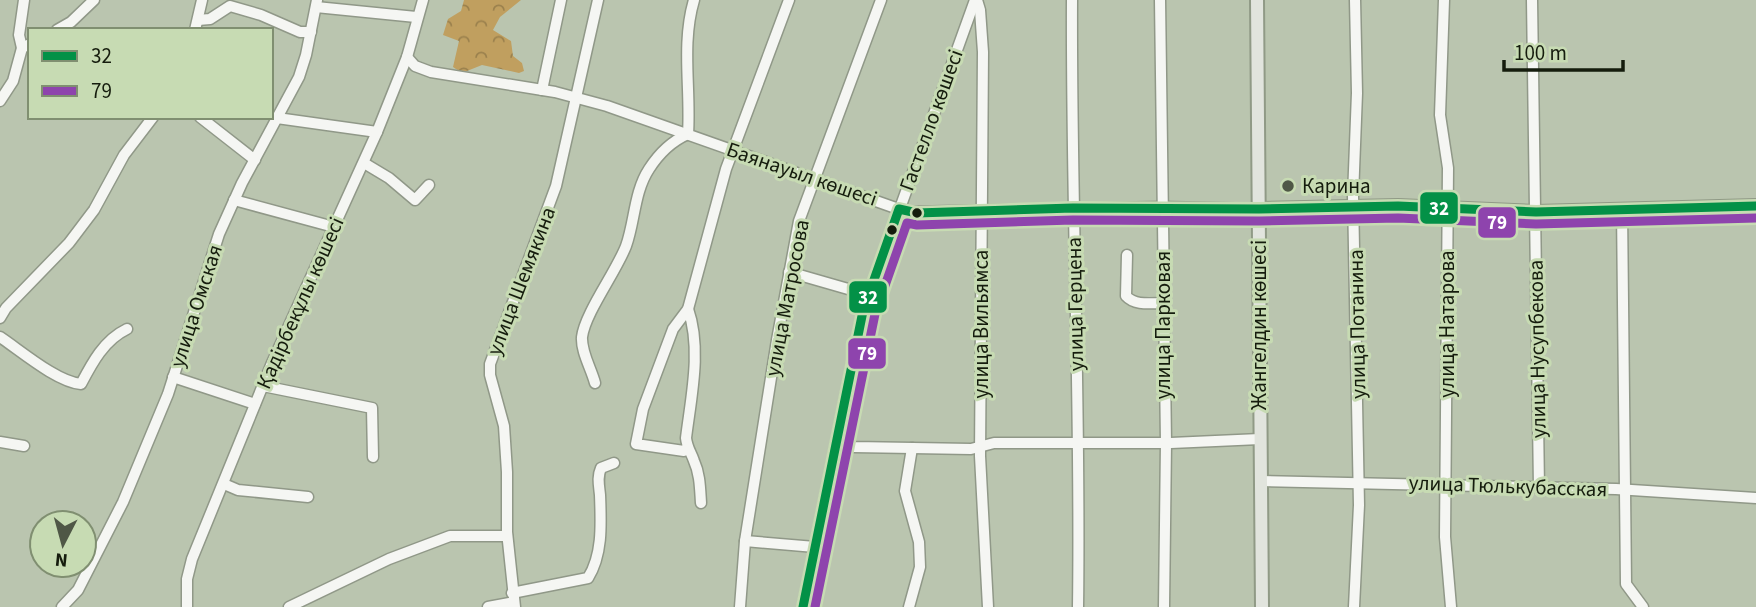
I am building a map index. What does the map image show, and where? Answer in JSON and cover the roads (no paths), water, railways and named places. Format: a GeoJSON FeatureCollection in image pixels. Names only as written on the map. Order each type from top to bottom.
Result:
{"type":"FeatureCollection","features":[{"type":"Feature","properties":{"kind":"main road","name":"Жангелдин көшесі"},"geometry":{"type":"LineString","coordinates":[[1257,0],[1262,607]]}},
{"type":"Feature","properties":{"kind":"main road","name":"Баянауыл көшесі"},"geometry":{"type":"LineString","coordinates":[[1259,209],[1354,207],[1535,212],[1756,206]]}},
{"type":"Feature","properties":{"kind":"street"},"geometry":{"type":"LineString","coordinates":[[0,101],[13,81],[26,46],[19,35],[24,0]]}},
{"type":"Feature","properties":{"kind":"street"},"geometry":{"type":"LineString","coordinates":[[60,28],[71,22],[94,0]]}},
{"type":"Feature","properties":{"kind":"street","name":"Қадірбекұлы көшесі"},"geometry":{"type":"LineString","coordinates":[[187,607],[185,591],[192,559],[255,404],[377,132],[407,57],[416,17],[423,0]]}},
{"type":"Feature","properties":{"kind":"street"},"geometry":{"type":"LineString","coordinates":[[542,90],[561,0]]}},
{"type":"Feature","properties":{"kind":"street","name":"улица Шемякина"},"geometry":{"type":"LineString","coordinates":[[514,601],[507,536],[508,472],[504,426],[490,375],[490,364],[551,204],[598,0]]}},
{"type":"Feature","properties":{"kind":"street"},"geometry":{"type":"LineString","coordinates":[[595,383],[583,352],[584,327],[627,245],[640,187],[649,169],[674,141],[688,134],[690,107],[686,76],[687,37],[688,19],[694,0]]}},
{"type":"Feature","properties":{"kind":"street"},"geometry":{"type":"LineString","coordinates":[[687,448],[684,451],[636,444],[643,410],[673,329],[688,309],[732,150],[789,0]]}},
{"type":"Feature","properties":{"kind":"street","name":"улица Матросова"},"geometry":{"type":"LineString","coordinates":[[740,607],[745,541],[799,221],[881,0]]}},
{"type":"Feature","properties":{"kind":"street","name":"Гастелло көшесі"},"geometry":{"type":"LineString","coordinates":[[803,607],[869,295],[976,0]]}},
{"type":"Feature","properties":{"kind":"street","name":"улица Вильямса"},"geometry":{"type":"LineString","coordinates":[[976,0],[980,10],[983,52],[980,447],[988,607]]}},
{"type":"Feature","properties":{"kind":"street","name":"улица Герцена"},"geometry":{"type":"LineString","coordinates":[[1072,0],[1078,607]]}},
{"type":"Feature","properties":{"kind":"street","name":"улица Парковая"},"geometry":{"type":"LineString","coordinates":[[1160,0],[1166,443],[1164,607]]}},
{"type":"Feature","properties":{"kind":"street","name":"улица Потанина"},"geometry":{"type":"LineString","coordinates":[[1354,607],[1359,483],[1353,196],[1357,93],[1355,0]]}},
{"type":"Feature","properties":{"kind":"street","name":"улица Натарова"},"geometry":{"type":"LineString","coordinates":[[1444,0],[1440,115],[1448,169],[1445,537],[1451,607]]}},
{"type":"Feature","properties":{"kind":"street","name":"улица Нусупбекова"},"geometry":{"type":"LineString","coordinates":[[1532,0],[1539,488]]}},
{"type":"Feature","properties":{"kind":"street"},"geometry":{"type":"LineString","coordinates":[[199,1],[196,25],[230,6],[261,15],[300,32],[312,32]]}},
{"type":"Feature","properties":{"kind":"street"},"geometry":{"type":"LineString","coordinates":[[317,4],[416,17]]}},
{"type":"Feature","properties":{"kind":"street","name":"улица Омская"},"geometry":{"type":"LineString","coordinates":[[62,607],[78,590],[111,526],[173,377],[219,234],[299,77],[317,4]]}},
{"type":"Feature","properties":{"kind":"street","name":"Баянауыл көшесі"},"geometry":{"type":"LineString","coordinates":[[407,57],[415,66],[431,72],[542,90],[607,106],[917,213],[1073,208],[1259,209]]}},
{"type":"Feature","properties":{"kind":"street"},"geometry":{"type":"LineString","coordinates":[[277,118],[377,132]]}},
{"type":"Feature","properties":{"kind":"street"},"geometry":{"type":"LineString","coordinates":[[0,318],[3,306],[69,243],[94,210],[124,155],[151,119]]}},
{"type":"Feature","properties":{"kind":"street"},"geometry":{"type":"LineString","coordinates":[[203,119],[255,159]]}},
{"type":"Feature","properties":{"kind":"street"},"geometry":{"type":"LineString","coordinates":[[363,163],[389,178],[415,200],[429,185]]}},
{"type":"Feature","properties":{"kind":"street"},"geometry":{"type":"LineString","coordinates":[[234,200],[334,227]]}},
{"type":"Feature","properties":{"kind":"street"},"geometry":{"type":"LineString","coordinates":[[1622,209],[1626,584],[1643,607]]}},
{"type":"Feature","properties":{"kind":"street"},"geometry":{"type":"LineString","coordinates":[[1127,255],[1126,296],[1129,300],[1138,303],[1164,303]]}},
{"type":"Feature","properties":{"kind":"street"},"geometry":{"type":"LineString","coordinates":[[789,272],[869,295]]}},
{"type":"Feature","properties":{"kind":"street"},"geometry":{"type":"LineString","coordinates":[[688,309],[693,324],[694,363],[687,448],[700,480],[701,503]]}},
{"type":"Feature","properties":{"kind":"street"},"geometry":{"type":"LineString","coordinates":[[0,337],[51,371],[73,383],[81,384],[94,359],[118,334],[127,329]]}},
{"type":"Feature","properties":{"kind":"street"},"geometry":{"type":"LineString","coordinates":[[173,377],[255,404]]}},
{"type":"Feature","properties":{"kind":"street"},"geometry":{"type":"LineString","coordinates":[[263,386],[372,408],[373,457]]}},
{"type":"Feature","properties":{"kind":"street"},"geometry":{"type":"LineString","coordinates":[[837,442],[854,447],[971,449],[993,443],[1166,443],[1260,439]]}},
{"type":"Feature","properties":{"kind":"street"},"geometry":{"type":"LineString","coordinates":[[0,442],[24,446]]}},
{"type":"Feature","properties":{"kind":"street"},"geometry":{"type":"LineString","coordinates":[[909,607],[920,567],[919,542],[905,491],[912,447]]}},
{"type":"Feature","properties":{"kind":"street"},"geometry":{"type":"LineString","coordinates":[[488,607],[588,579],[599,548],[601,522],[597,475],[601,467],[614,463]]}},
{"type":"Feature","properties":{"kind":"street","name":"улица Тюлькубасская"},"geometry":{"type":"LineString","coordinates":[[1260,481],[1627,490],[1756,498]]}},
{"type":"Feature","properties":{"kind":"street"},"geometry":{"type":"LineString","coordinates":[[224,484],[238,490],[308,497]]}},
{"type":"Feature","properties":{"kind":"street"},"geometry":{"type":"LineString","coordinates":[[289,607],[388,559],[450,536],[507,536]]}},
{"type":"Feature","properties":{"kind":"street"},"geometry":{"type":"LineString","coordinates":[[745,541],[815,548]]}},
{"type":"Feature","properties":{"kind":"place","name":"Карина"},"geometry":{"type":"Point","coordinates":[1288,186]}}]}
